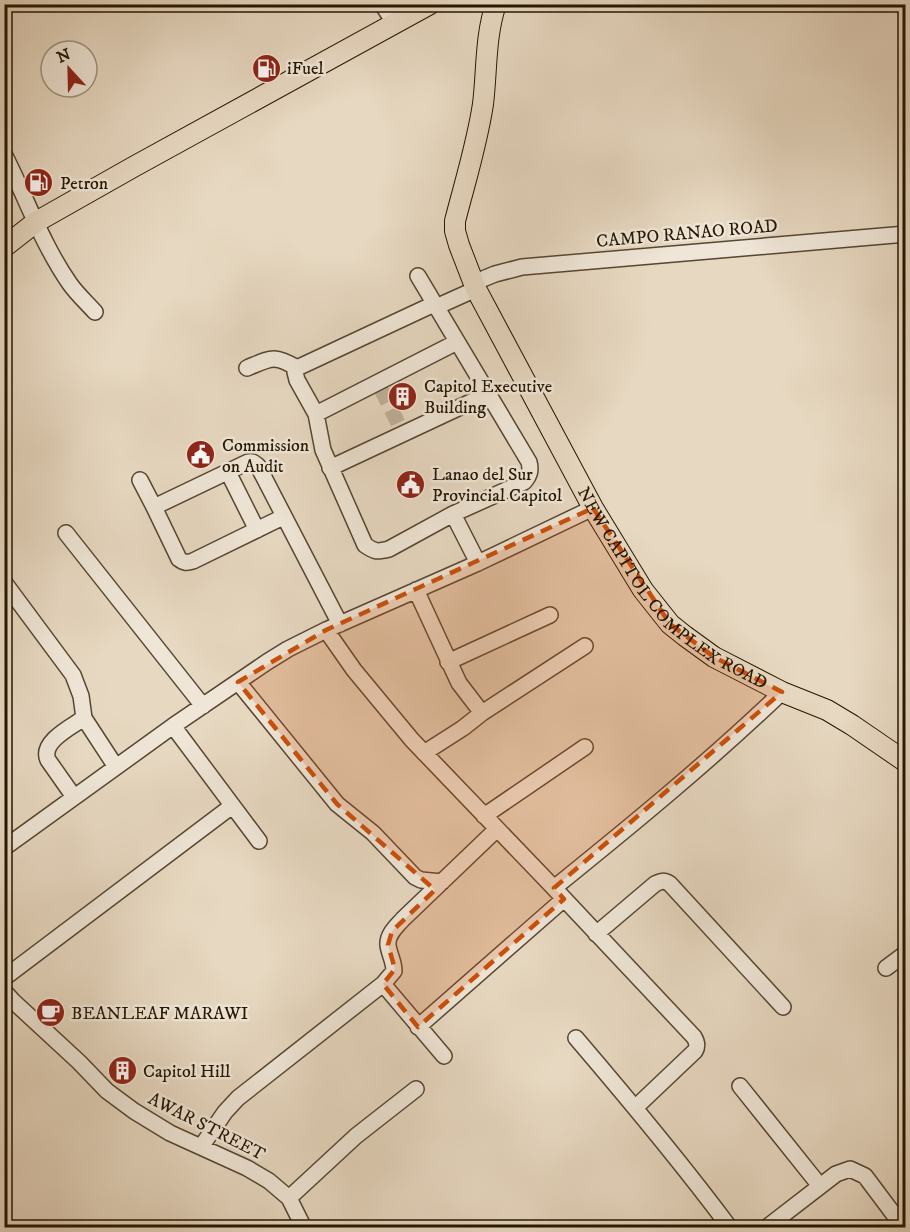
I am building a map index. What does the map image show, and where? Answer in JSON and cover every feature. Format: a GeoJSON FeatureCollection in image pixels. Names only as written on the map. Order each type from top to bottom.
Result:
{"type":"FeatureCollection","features":[{"type":"Feature","properties":{"kind":"main road"},"geometry":{"type":"LineString","coordinates":[[4,247],[36,222],[430,4]]}},
{"type":"Feature","properties":{"kind":"main road","name":"NEW CAPITOL COMPLEX ROAD"},"geometry":{"type":"LineString","coordinates":[[496,4],[490,27],[479,130],[455,221],[455,231],[474,286],[593,508],[644,590],[670,624],[714,657],[782,692],[827,710],[906,762]]}},
{"type":"Feature","properties":{"kind":"street"},"geometry":{"type":"LineString","coordinates":[[382,4],[395,24]]}},
{"type":"Feature","properties":{"kind":"street"},"geometry":{"type":"LineString","coordinates":[[4,154],[36,222],[70,285],[95,312]]}},
{"type":"Feature","properties":{"kind":"street","name":"CAMPO RANAO ROAD"},"geometry":{"type":"LineString","coordinates":[[297,368],[435,306],[495,274],[522,267],[906,234]]}},
{"type":"Feature","properties":{"kind":"street"},"geometry":{"type":"LineString","coordinates":[[247,368],[276,358],[297,368],[295,372],[297,380],[316,414],[323,450],[330,468],[365,545],[371,550],[378,552],[389,549],[453,514],[524,482],[531,469],[528,462],[418,276]]}},
{"type":"Feature","properties":{"kind":"street"},"geometry":{"type":"LineString","coordinates":[[316,414],[379,385],[457,342]]}},
{"type":"Feature","properties":{"kind":"street"},"geometry":{"type":"LineString","coordinates":[[330,468],[402,430],[488,394]]}},
{"type":"Feature","properties":{"kind":"street"},"geometry":{"type":"LineString","coordinates":[[154,507],[248,462],[258,466],[354,670],[424,753],[694,1036],[697,1042],[695,1052],[636,1107]]}},
{"type":"Feature","properties":{"kind":"street"},"geometry":{"type":"LineString","coordinates":[[228,472],[257,530]]}},
{"type":"Feature","properties":{"kind":"street"},"geometry":{"type":"LineString","coordinates":[[140,480],[182,562],[193,561],[283,517]]}},
{"type":"Feature","properties":{"kind":"street"},"geometry":{"type":"LineString","coordinates":[[4,848],[173,726],[288,649],[593,508]]}},
{"type":"Feature","properties":{"kind":"street"},"geometry":{"type":"LineString","coordinates":[[453,514],[478,563]]}},
{"type":"Feature","properties":{"kind":"street"},"geometry":{"type":"LineString","coordinates":[[66,533],[203,706]]}},
{"type":"Feature","properties":{"kind":"street"},"geometry":{"type":"LineString","coordinates":[[4,582],[73,675],[81,696],[84,718],[116,767]]}},
{"type":"Feature","properties":{"kind":"street"},"geometry":{"type":"LineString","coordinates":[[416,590],[459,683],[482,713]]}},
{"type":"Feature","properties":{"kind":"street"},"geometry":{"type":"LineString","coordinates":[[448,662],[550,615]]}},
{"type":"Feature","properties":{"kind":"street"},"geometry":{"type":"LineString","coordinates":[[424,753],[585,646]]}},
{"type":"Feature","properties":{"kind":"street"},"geometry":{"type":"LineString","coordinates":[[238,682],[337,804],[373,833],[415,877],[421,880],[442,882]]}},
{"type":"Feature","properties":{"kind":"street"},"geometry":{"type":"LineString","coordinates":[[418,1027],[559,893],[782,692]]}},
{"type":"Feature","properties":{"kind":"street"},"geometry":{"type":"LineString","coordinates":[[75,797],[45,755],[51,741],[84,718]]}},
{"type":"Feature","properties":{"kind":"street"},"geometry":{"type":"LineString","coordinates":[[173,726],[259,841]]}},
{"type":"Feature","properties":{"kind":"street"},"geometry":{"type":"LineString","coordinates":[[484,816],[585,747]]}},
{"type":"Feature","properties":{"kind":"street"},"geometry":{"type":"LineString","coordinates":[[4,978],[232,806]]}},
{"type":"Feature","properties":{"kind":"street"},"geometry":{"type":"LineString","coordinates":[[201,1147],[225,1112],[238,1098],[382,984],[394,970],[388,945],[392,931],[497,829]]}},
{"type":"Feature","properties":{"kind":"street"},"geometry":{"type":"LineString","coordinates":[[596,934],[655,884],[666,881],[783,1007]]}},
{"type":"Feature","properties":{"kind":"street"},"geometry":{"type":"LineString","coordinates":[[886,968],[906,952]]}},
{"type":"Feature","properties":{"kind":"street"},"geometry":{"type":"LineString","coordinates":[[382,984],[444,1056]]}},
{"type":"Feature","properties":{"kind":"street","name":"AWAR STREET"},"geometry":{"type":"LineString","coordinates":[[4,991],[107,1091],[170,1133],[247,1168],[269,1181],[289,1198],[304,1227]]}},
{"type":"Feature","properties":{"kind":"street"},"geometry":{"type":"LineString","coordinates":[[576,1038],[636,1107],[730,1227]]}},
{"type":"Feature","properties":{"kind":"street"},"geometry":{"type":"LineString","coordinates":[[740,1086],[820,1186]]}},
{"type":"Feature","properties":{"kind":"street"},"geometry":{"type":"LineString","coordinates":[[289,1198],[356,1136],[416,1089]]}},
{"type":"Feature","properties":{"kind":"street"},"geometry":{"type":"LineString","coordinates":[[766,1227],[836,1174],[850,1168],[865,1176],[904,1227]]}},
{"type":"Feature","properties":{"kind":"highlighted area"},"geometry":{"type":"Polygon","coordinates":[[[593,508],[670,624],[714,657],[782,692],[554,888],[564,899],[418,1027],[383,984],[395,969],[388,945],[392,931],[435,890],[337,804],[238,682],[326,630],[593,508]]]}},
{"type":"Feature","properties":{"kind":"tunnel"},"geometry":{"type":"LineString","coordinates":[[381,389],[400,427]]}},
{"type":"Feature","properties":{"kind":"place","name":"iFuel"},"geometry":{"type":"Point","coordinates":[266,68]}},
{"type":"Feature","properties":{"kind":"place","name":"Petron"},"geometry":{"type":"Point","coordinates":[39,183]}},
{"type":"Feature","properties":{"kind":"place","name":"Capitol Executive Building"},"geometry":{"type":"Point","coordinates":[403,396]}},
{"type":"Feature","properties":{"kind":"place","name":"Commission on Audit"},"geometry":{"type":"Point","coordinates":[201,455]}},
{"type":"Feature","properties":{"kind":"place","name":"Lanao del Sur Provincial Capitol"},"geometry":{"type":"Point","coordinates":[411,484]}},
{"type":"Feature","properties":{"kind":"place","name":"BEANLEAF MARAWI"},"geometry":{"type":"Point","coordinates":[50,1013]}},
{"type":"Feature","properties":{"kind":"place","name":"Capitol Hill"},"geometry":{"type":"Point","coordinates":[122,1071]}}]}
